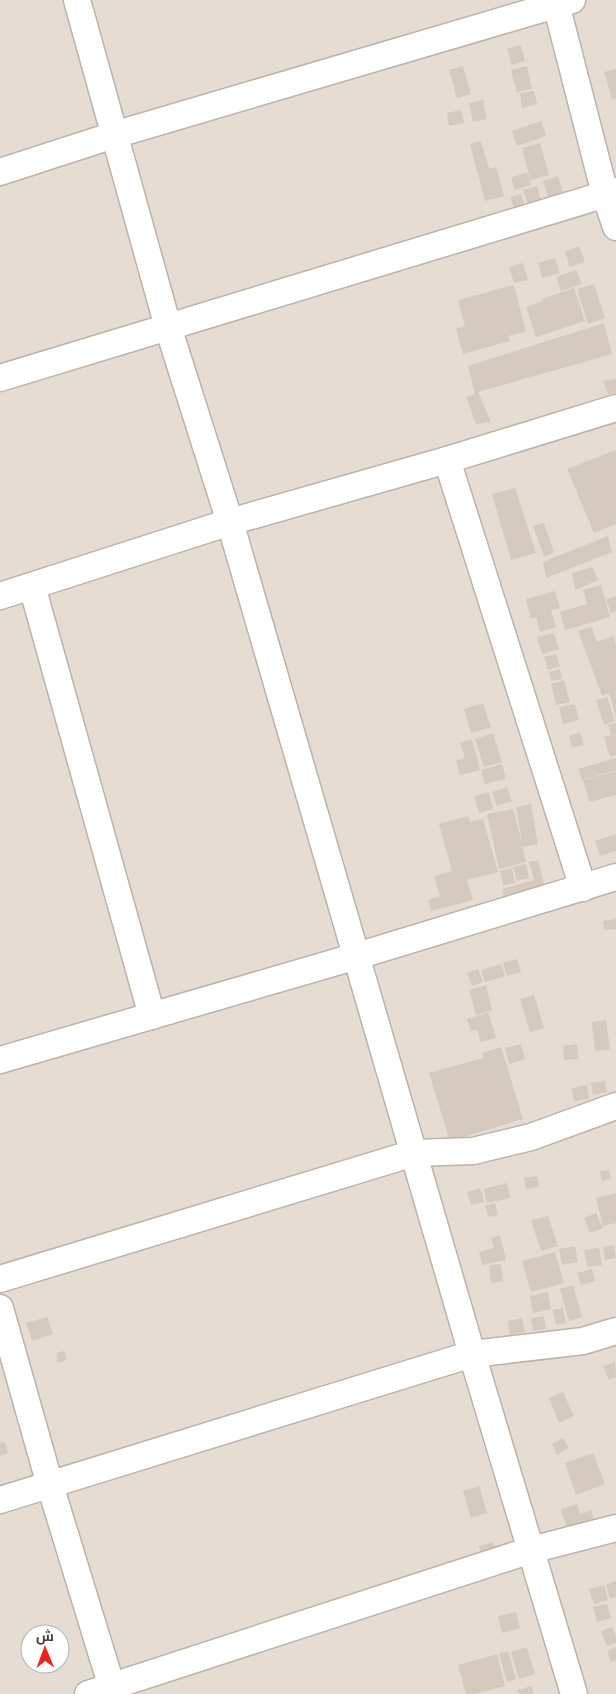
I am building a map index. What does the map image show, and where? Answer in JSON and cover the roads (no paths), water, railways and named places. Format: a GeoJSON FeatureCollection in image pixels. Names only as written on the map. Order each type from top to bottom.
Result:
{"type":"FeatureCollection","features":[{"type":"Feature","properties":{"kind":"street"},"geometry":{"type":"LineString","coordinates":[[77,0],[168,327],[230,522],[472,1354],[574,1694]]}},
{"type":"Feature","properties":{"kind":"street"},"geometry":{"type":"LineString","coordinates":[[0,172],[114,135],[561,2],[611,192],[616,227]]}},
{"type":"Feature","properties":{"kind":"street"},"geometry":{"type":"LineString","coordinates":[[0,378],[611,192]]}},
{"type":"Feature","properties":{"kind":"street"},"geometry":{"type":"LineString","coordinates":[[0,596],[230,522],[447,460],[616,408]]}},
{"type":"Feature","properties":{"kind":"street"},"geometry":{"type":"LineString","coordinates":[[447,460],[583,888]]}},
{"type":"Feature","properties":{"kind":"street"},"geometry":{"type":"LineString","coordinates":[[32,586],[152,1016]]}},
{"type":"Feature","properties":{"kind":"street"},"geometry":{"type":"LineString","coordinates":[[0,1060],[357,956],[616,877]]}},
{"type":"Feature","properties":{"kind":"street"},"geometry":{"type":"LineString","coordinates":[[0,1279],[414,1153],[472,1151],[531,1136],[616,1106]]}},
{"type":"Feature","properties":{"kind":"street"},"geometry":{"type":"LineString","coordinates":[[0,1308],[50,1485],[105,1692],[531,1550],[616,1528]]}},
{"type":"Feature","properties":{"kind":"street"},"geometry":{"type":"LineString","coordinates":[[0,1500],[472,1354],[583,1341],[616,1331]]}}]}
